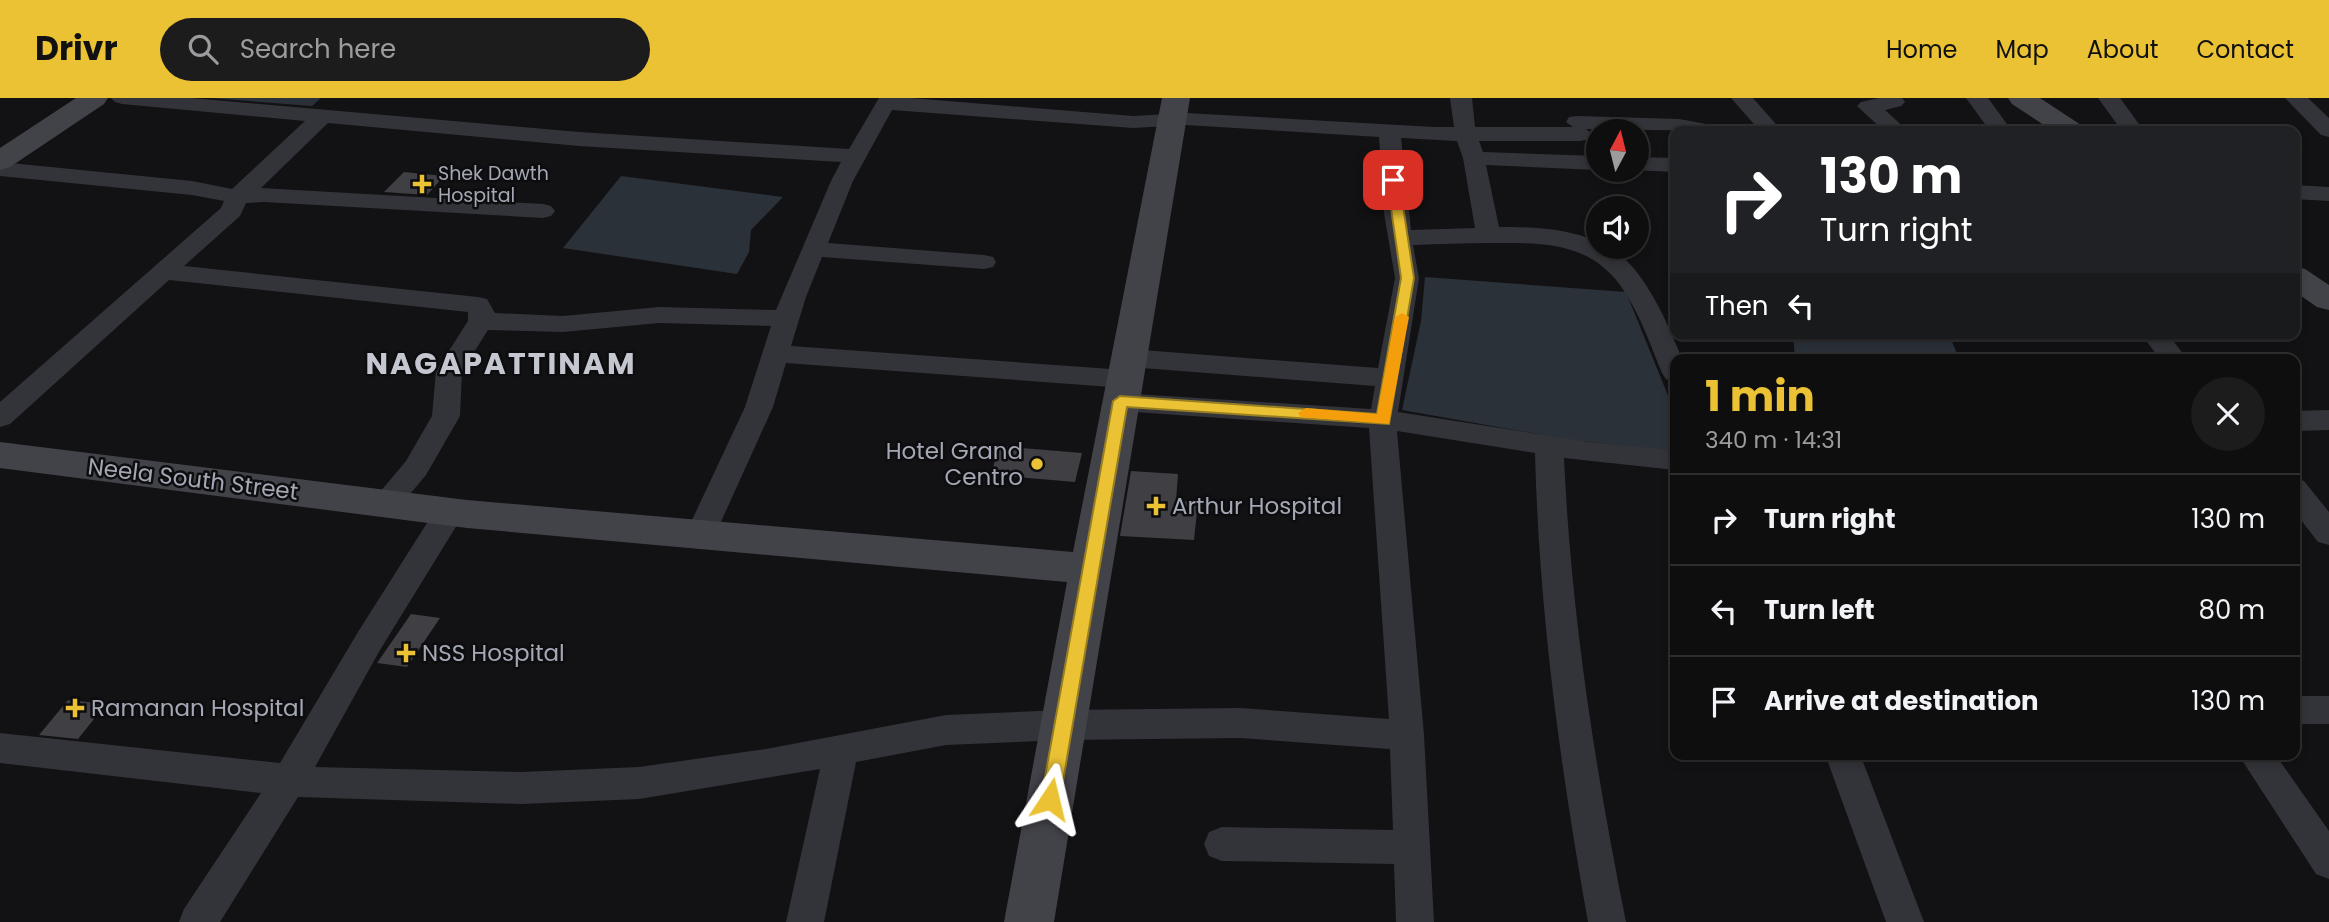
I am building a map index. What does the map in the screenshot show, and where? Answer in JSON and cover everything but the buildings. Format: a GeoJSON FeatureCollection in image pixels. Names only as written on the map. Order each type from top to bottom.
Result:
{"type":"FeatureCollection","features":[{"type":"Feature","properties":{"kind":"street"},"geometry":{"type":"LineString","coordinates":[[2,161],[94,98]]}},
{"type":"Feature","properties":{"kind":"street"},"geometry":{"type":"LineString","coordinates":[[122,98],[616,143],[855,156]]}},
{"type":"Feature","properties":{"kind":"street"},"geometry":{"type":"LineString","coordinates":[[1461,98],[1465,133],[1474,158],[1477,185],[1489,236]]}},
{"type":"Feature","properties":{"kind":"street"},"geometry":{"type":"LineString","coordinates":[[1568,98],[1586,143]]}},
{"type":"Feature","properties":{"kind":"street"},"geometry":{"type":"LineString","coordinates":[[1742,98],[1767,126]]}},
{"type":"Feature","properties":{"kind":"street"},"geometry":{"type":"LineString","coordinates":[[1891,98],[1894,102],[1868,106],[1891,126]]}},
{"type":"Feature","properties":{"kind":"street"},"geometry":{"type":"LineString","coordinates":[[1977,98],[1997,126]]}},
{"type":"Feature","properties":{"kind":"street"},"geometry":{"type":"LineString","coordinates":[[2022,98],[2064,126]]}},
{"type":"Feature","properties":{"kind":"street"},"geometry":{"type":"LineString","coordinates":[[2109,98],[2129,126]]}},
{"type":"Feature","properties":{"kind":"street"},"geometry":{"type":"LineString","coordinates":[[2296,98],[2329,131]]}},
{"type":"Feature","properties":{"kind":"street"},"geometry":{"type":"LineString","coordinates":[[700,535],[759,407],[785,318],[855,156],[893,101],[1133,122],[1174,109],[1389,132],[1465,133],[1679,125],[1696,122]]}},
{"type":"Feature","properties":{"kind":"street"},"geometry":{"type":"LineString","coordinates":[[1029,922],[1174,109]]}},
{"type":"Feature","properties":{"kind":"street"},"geometry":{"type":"LineString","coordinates":[[0,417],[232,211],[237,197],[321,118]]}},
{"type":"Feature","properties":{"kind":"street"},"geometry":{"type":"LineString","coordinates":[[1389,132],[1407,278],[1383,420],[1383,455],[1392,531],[1408,735],[1415,922]]}},
{"type":"Feature","properties":{"kind":"street"},"geometry":{"type":"LineString","coordinates":[[1474,158],[1586,163]]}},
{"type":"Feature","properties":{"kind":"street"},"geometry":{"type":"LineString","coordinates":[[2,161],[237,197],[264,195],[543,211]]}},
{"type":"Feature","properties":{"kind":"street"},"geometry":{"type":"LineString","coordinates":[[1649,164],[1670,165]]}},
{"type":"Feature","properties":{"kind":"street"},"geometry":{"type":"LineString","coordinates":[[2300,192],[2329,194]]}},
{"type":"Feature","properties":{"kind":"street"},"geometry":{"type":"LineString","coordinates":[[1401,238],[1489,236],[1577,242],[1601,254],[1628,279],[1643,302],[1670,362]]}},
{"type":"Feature","properties":{"kind":"street"},"geometry":{"type":"LineString","coordinates":[[815,249],[984,262]]}},
{"type":"Feature","properties":{"kind":"street"},"geometry":{"type":"LineString","coordinates":[[164,271],[478,305],[481,309],[481,321],[449,371],[446,416],[416,468],[386,504]]}},
{"type":"Feature","properties":{"kind":"street"},"geometry":{"type":"LineString","coordinates":[[2300,280],[2329,300]]}},
{"type":"Feature","properties":{"kind":"street"},"geometry":{"type":"LineString","coordinates":[[481,321],[563,324],[659,315],[785,318]]}},
{"type":"Feature","properties":{"kind":"street"},"geometry":{"type":"LineString","coordinates":[[2159,340],[2170,354]]}},
{"type":"Feature","properties":{"kind":"street"},"geometry":{"type":"LineString","coordinates":[[776,354],[991,367],[1124,379],[1549,445],[1670,459]]}},
{"type":"Feature","properties":{"kind":"street"},"geometry":{"type":"LineString","coordinates":[[1124,379],[1392,377]]}},
{"type":"Feature","properties":{"kind":"street"},"geometry":{"type":"LineString","coordinates":[[2300,421],[2329,420]]}},
{"type":"Feature","properties":{"kind":"street"},"geometry":{"type":"LineString","coordinates":[[1549,445],[1554,559],[1574,745],[1607,922]]}},
{"type":"Feature","properties":{"kind":"street","name":"Neela South Street"},"geometry":{"type":"LineString","coordinates":[[0,455],[450,512],[1090,569]]}},
{"type":"Feature","properties":{"kind":"street"},"geometry":{"type":"LineString","coordinates":[[2300,498],[2319,527]]}},
{"type":"Feature","properties":{"kind":"street"},"geometry":{"type":"LineString","coordinates":[[198,922],[289,780],[369,641],[450,512]]}},
{"type":"Feature","properties":{"kind":"street"},"geometry":{"type":"LineString","coordinates":[[2300,710],[2329,710]]}},
{"type":"Feature","properties":{"kind":"street"},"geometry":{"type":"LineString","coordinates":[[0,748],[289,780],[522,788],[626,783],[841,751],[946,730],[1063,725],[1240,723],[1408,735]]}},
{"type":"Feature","properties":{"kind":"street"},"geometry":{"type":"LineString","coordinates":[[804,922],[841,751]]}},
{"type":"Feature","properties":{"kind":"street"},"geometry":{"type":"LineString","coordinates":[[1844,760],[1905,922]]}},
{"type":"Feature","properties":{"kind":"street"},"geometry":{"type":"LineString","coordinates":[[2259,760],[2329,862]]}},
{"type":"Feature","properties":{"kind":"street"},"geometry":{"type":"LineString","coordinates":[[1222,844],[1411,847]]}},
{"type":"Feature","properties":{"kind":"shaded area"},"geometry":{"type":"Polygon","coordinates":[[[210,98],[321,98],[312,106],[210,98]]]}},
{"type":"Feature","properties":{"kind":"shaded area"},"geometry":{"type":"Polygon","coordinates":[[[621,176],[783,197],[751,230],[749,252],[737,274],[563,248],[621,176]]]}},
{"type":"Feature","properties":{"kind":"shaded area"},"geometry":{"type":"Polygon","coordinates":[[[1425,277],[1626,292],[1670,401],[1670,450],[1572,440],[1402,410],[1421,321],[1425,277]]]}},
{"type":"Feature","properties":{"kind":"shaded area"},"geometry":{"type":"Polygon","coordinates":[[[1793,340],[1951,340],[1957,354],[1795,354],[1793,340]]]}},
{"type":"Feature","properties":{"kind":"slow traffic"},"geometry":{"type":"LineString","coordinates":[[1306,413],[1383,420],[1402,317]]}},
{"type":"Feature","properties":{"kind":"place","name":"Shek Dawth Hospital"},"geometry":{"type":"Point","coordinates":[422,184]}},
{"type":"Feature","properties":{"kind":"place","name":"Hotel Grand Centro"},"geometry":{"type":"Point","coordinates":[1037,464]}},
{"type":"Feature","properties":{"kind":"place","name":"Arthur Hospital"},"geometry":{"type":"Point","coordinates":[1156,506]}},
{"type":"Feature","properties":{"kind":"place","name":"NSS Hospital"},"geometry":{"type":"Point","coordinates":[406,653]}},
{"type":"Feature","properties":{"kind":"place","name":"Ramanan Hospital"},"geometry":{"type":"Point","coordinates":[75,708]}},
{"type":"Feature","properties":{"kind":"district","name":"NAGAPATTINAM"},"geometry":{"type":"Point","coordinates":[501,363]}},
{"type":"Feature","properties":{"kind":"route"},"geometry":{"type":"LineString","coordinates":[[1050,799],[1120,401],[1383,420],[1407,278],[1393,180]]}}]}
